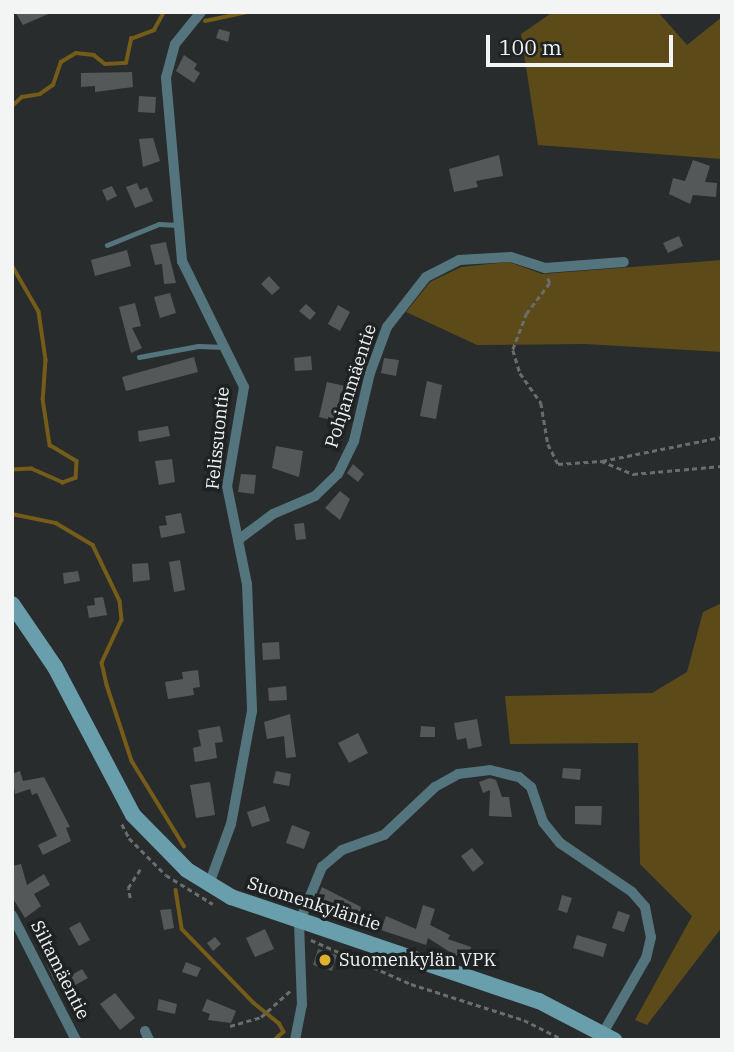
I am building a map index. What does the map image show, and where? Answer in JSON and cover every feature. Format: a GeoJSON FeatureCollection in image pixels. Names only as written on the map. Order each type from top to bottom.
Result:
{"type":"FeatureCollection","features":[{"type":"Feature","properties":{"kind":"street","name":"Felissuontie"},"geometry":{"type":"LineString","coordinates":[[201,12],[176,44],[166,78],[182,261],[244,387],[226,486],[247,584],[252,712],[231,824],[209,884]]}},
{"type":"Feature","properties":{"kind":"street","name":"Pohjanmäentie"},"geometry":{"type":"LineString","coordinates":[[238,540],[273,513],[315,496],[338,474],[354,441],[370,373],[387,327],[426,277],[459,260],[511,257],[545,268],[624,262]]}},
{"type":"Feature","properties":{"kind":"street","name":"Suomenkyläntie"},"geometry":{"type":"LineString","coordinates":[[12,604],[55,667],[133,815],[169,854],[209,884],[298,929],[359,938],[539,1001],[609,1036]]}},
{"type":"Feature","properties":{"kind":"street"},"geometry":{"type":"LineString","coordinates":[[295,1040],[302,1006],[298,929],[322,867],[331,858],[384,835],[435,787],[458,774],[490,770],[519,777],[531,787],[543,822],[560,843],[632,892],[645,907],[651,937],[646,958],[609,1036]]}},
{"type":"Feature","properties":{"kind":"street","name":"Siltamäentie"},"geometry":{"type":"LineString","coordinates":[[12,915],[76,1040]]}},
{"type":"Feature","properties":{"kind":"lane"},"geometry":{"type":"LineString","coordinates":[[107,245],[159,224],[179,225]]}},
{"type":"Feature","properties":{"kind":"lane"},"geometry":{"type":"LineString","coordinates":[[139,357],[198,346],[225,347]]}},
{"type":"Feature","properties":{"kind":"path"},"geometry":{"type":"LineString","coordinates":[[545,268],[550,283],[527,313],[513,350],[520,373],[541,404],[548,444],[558,464],[601,461],[722,437]]}},
{"type":"Feature","properties":{"kind":"path"},"geometry":{"type":"LineString","coordinates":[[601,461],[633,474],[722,466]]}},
{"type":"Feature","properties":{"kind":"path"},"geometry":{"type":"LineString","coordinates":[[116,813],[129,838],[166,874],[219,907]]}},
{"type":"Feature","properties":{"kind":"path"},"geometry":{"type":"LineString","coordinates":[[130,898],[128,888],[141,868]]}},
{"type":"Feature","properties":{"kind":"path"},"geometry":{"type":"LineString","coordinates":[[298,929],[411,984],[524,1020],[564,1040]]}},
{"type":"Feature","properties":{"kind":"path"},"geometry":{"type":"LineString","coordinates":[[230,1026],[261,1017],[301,981]]}},
{"type":"Feature","properties":{"kind":"shaded area"},"geometry":{"type":"Polygon","coordinates":[[[553,12],[658,12],[687,45],[722,17],[722,159],[538,145],[521,34],[553,12]]]}},
{"type":"Feature","properties":{"kind":"shaded area"},"geometry":{"type":"Polygon","coordinates":[[[722,260],[722,352],[585,344],[477,345],[406,312],[430,282],[461,267],[509,262],[542,274],[722,260]]]}},
{"type":"Feature","properties":{"kind":"shaded area"},"geometry":{"type":"Polygon","coordinates":[[[722,603],[722,927],[647,1025],[635,1020],[692,916],[640,864],[638,743],[510,744],[505,696],[652,693],[687,672],[703,612],[722,603]]]}},
{"type":"Feature","properties":{"kind":"building"},"geometry":{"type":"Polygon","coordinates":[[[15,12],[53,12],[23,25],[15,12]]]}},
{"type":"Feature","properties":{"kind":"building"},"geometry":{"type":"Polygon","coordinates":[[[219,29],[230,32],[228,42],[216,38],[219,29]]]}},
{"type":"Feature","properties":{"kind":"building"},"geometry":{"type":"Polygon","coordinates":[[[184,55],[197,64],[194,69],[200,73],[194,83],[176,71],[184,55]]]}},
{"type":"Feature","properties":{"kind":"building"},"geometry":{"type":"Polygon","coordinates":[[[132,72],[133,87],[95,92],[95,86],[81,87],[81,73],[132,72]]]}},
{"type":"Feature","properties":{"kind":"building"},"geometry":{"type":"Polygon","coordinates":[[[139,96],[156,97],[155,113],[138,112],[139,96]]]}},
{"type":"Feature","properties":{"kind":"building"},"geometry":{"type":"Polygon","coordinates":[[[153,138],[160,161],[143,167],[139,139],[153,138]]]}},
{"type":"Feature","properties":{"kind":"building"},"geometry":{"type":"Polygon","coordinates":[[[499,155],[503,176],[476,181],[478,187],[454,192],[449,169],[499,155]]]}},
{"type":"Feature","properties":{"kind":"building"},"geometry":{"type":"Polygon","coordinates":[[[693,160],[710,166],[705,182],[717,183],[716,197],[693,195],[690,204],[669,194],[673,178],[685,181],[693,160]]]}},
{"type":"Feature","properties":{"kind":"building"},"geometry":{"type":"Polygon","coordinates":[[[137,183],[140,190],[147,187],[153,201],[135,208],[126,187],[137,183]]]}},
{"type":"Feature","properties":{"kind":"building"},"geometry":{"type":"Polygon","coordinates":[[[112,186],[117,196],[107,201],[102,190],[112,186]]]}},
{"type":"Feature","properties":{"kind":"building"},"geometry":{"type":"Polygon","coordinates":[[[679,236],[683,246],[668,253],[663,243],[679,236]]]}},
{"type":"Feature","properties":{"kind":"building"},"geometry":{"type":"Polygon","coordinates":[[[166,242],[176,283],[164,284],[162,264],[155,265],[150,245],[166,242]]]}},
{"type":"Feature","properties":{"kind":"building"},"geometry":{"type":"Polygon","coordinates":[[[127,250],[131,266],[95,276],[91,260],[127,250]]]}},
{"type":"Feature","properties":{"kind":"building"},"geometry":{"type":"Polygon","coordinates":[[[269,276],[280,288],[272,295],[261,284],[269,276]]]}},
{"type":"Feature","properties":{"kind":"building"},"geometry":{"type":"Polygon","coordinates":[[[170,293],[176,313],[160,318],[154,297],[170,293]]]}},
{"type":"Feature","properties":{"kind":"building"},"geometry":{"type":"Polygon","coordinates":[[[135,303],[141,326],[132,328],[142,348],[131,353],[119,307],[135,303]]]}},
{"type":"Feature","properties":{"kind":"building"},"geometry":{"type":"Polygon","coordinates":[[[306,304],[316,313],[310,320],[299,311],[306,304]]]}},
{"type":"Feature","properties":{"kind":"building"},"geometry":{"type":"Polygon","coordinates":[[[338,305],[350,312],[340,331],[328,324],[338,305]]]}},
{"type":"Feature","properties":{"kind":"building"},"geometry":{"type":"Polygon","coordinates":[[[311,356],[312,370],[295,371],[294,358],[311,356]]]}},
{"type":"Feature","properties":{"kind":"building"},"geometry":{"type":"Polygon","coordinates":[[[194,357],[198,372],[126,391],[122,377],[194,357]]]}},
{"type":"Feature","properties":{"kind":"building"},"geometry":{"type":"Polygon","coordinates":[[[384,358],[399,360],[396,376],[381,373],[384,358]]]}},
{"type":"Feature","properties":{"kind":"building"},"geometry":{"type":"Polygon","coordinates":[[[427,381],[442,385],[436,419],[420,416],[427,381]]]}},
{"type":"Feature","properties":{"kind":"building"},"geometry":{"type":"Polygon","coordinates":[[[327,382],[345,386],[336,421],[319,417],[327,382]]]}},
{"type":"Feature","properties":{"kind":"building"},"geometry":{"type":"Polygon","coordinates":[[[168,426],[170,436],[139,442],[138,431],[168,426]]]}},
{"type":"Feature","properties":{"kind":"building"},"geometry":{"type":"Polygon","coordinates":[[[276,446],[303,451],[299,477],[272,468],[276,446]]]}},
{"type":"Feature","properties":{"kind":"building"},"geometry":{"type":"Polygon","coordinates":[[[172,459],[175,482],[159,485],[155,461],[172,459]]]}},
{"type":"Feature","properties":{"kind":"building"},"geometry":{"type":"Polygon","coordinates":[[[353,464],[364,474],[358,482],[347,473],[353,464]]]}},
{"type":"Feature","properties":{"kind":"building"},"geometry":{"type":"Polygon","coordinates":[[[241,474],[256,475],[254,494],[238,492],[241,474]]]}},
{"type":"Feature","properties":{"kind":"building"},"geometry":{"type":"Polygon","coordinates":[[[340,491],[350,499],[340,520],[325,508],[340,491]]]}},
{"type":"Feature","properties":{"kind":"building"},"geometry":{"type":"Polygon","coordinates":[[[181,513],[185,533],[161,538],[159,526],[167,525],[165,516],[181,513]]]}},
{"type":"Feature","properties":{"kind":"building"},"geometry":{"type":"Polygon","coordinates":[[[304,523],[306,539],[296,540],[294,524],[304,523]]]}},
{"type":"Feature","properties":{"kind":"building"},"geometry":{"type":"Polygon","coordinates":[[[180,560],[185,590],[174,592],[169,562],[180,560]]]}},
{"type":"Feature","properties":{"kind":"building"},"geometry":{"type":"Polygon","coordinates":[[[148,563],[150,580],[133,582],[132,564],[148,563]]]}},
{"type":"Feature","properties":{"kind":"building"},"geometry":{"type":"Polygon","coordinates":[[[78,571],[80,581],[64,584],[63,573],[78,571]]]}},
{"type":"Feature","properties":{"kind":"building"},"geometry":{"type":"Polygon","coordinates":[[[103,597],[107,615],[89,618],[87,606],[95,605],[94,598],[103,597]]]}},
{"type":"Feature","properties":{"kind":"building"},"geometry":{"type":"Polygon","coordinates":[[[279,642],[280,659],[263,660],[262,643],[279,642]]]}},
{"type":"Feature","properties":{"kind":"building"},"geometry":{"type":"Polygon","coordinates":[[[198,670],[200,687],[193,688],[194,695],[168,699],[165,682],[183,679],[182,672],[198,670]]]}},
{"type":"Feature","properties":{"kind":"building"},"geometry":{"type":"Polygon","coordinates":[[[286,686],[287,700],[269,701],[268,688],[286,686]]]}},
{"type":"Feature","properties":{"kind":"building"},"geometry":{"type":"Polygon","coordinates":[[[290,714],[296,757],[286,758],[284,736],[267,739],[264,722],[290,714]]]}},
{"type":"Feature","properties":{"kind":"building"},"geometry":{"type":"Polygon","coordinates":[[[477,719],[482,746],[468,749],[466,738],[457,740],[454,723],[477,719]]]}},
{"type":"Feature","properties":{"kind":"building"},"geometry":{"type":"Polygon","coordinates":[[[220,726],[223,742],[215,743],[217,758],[195,762],[193,748],[201,746],[198,730],[220,726]]]}},
{"type":"Feature","properties":{"kind":"building"},"geometry":{"type":"Polygon","coordinates":[[[421,726],[435,727],[435,737],[420,737],[421,726]]]}},
{"type":"Feature","properties":{"kind":"building"},"geometry":{"type":"Polygon","coordinates":[[[358,733],[368,753],[349,763],[338,743],[358,733]]]}},
{"type":"Feature","properties":{"kind":"building"},"geometry":{"type":"Polygon","coordinates":[[[563,768],[581,769],[580,780],[562,778],[563,768]]]}},
{"type":"Feature","properties":{"kind":"building"},"geometry":{"type":"Polygon","coordinates":[[[20,771],[23,781],[44,777],[70,827],[66,828],[71,841],[43,855],[38,845],[57,836],[37,793],[32,795],[30,789],[15,794],[12,774],[20,771]]]}},
{"type":"Feature","properties":{"kind":"building"},"geometry":{"type":"Polygon","coordinates":[[[276,771],[291,774],[289,786],[273,783],[276,771]]]}},
{"type":"Feature","properties":{"kind":"building"},"geometry":{"type":"Polygon","coordinates":[[[490,778],[496,780],[502,797],[509,797],[512,817],[489,816],[490,790],[483,793],[479,782],[490,778]]]}},
{"type":"Feature","properties":{"kind":"building"},"geometry":{"type":"Polygon","coordinates":[[[210,782],[215,815],[196,818],[190,785],[210,782]]]}},
{"type":"Feature","properties":{"kind":"building"},"geometry":{"type":"Polygon","coordinates":[[[265,806],[270,821],[252,827],[247,812],[265,806]]]}},
{"type":"Feature","properties":{"kind":"building"},"geometry":{"type":"Polygon","coordinates":[[[575,806],[602,806],[601,825],[575,824],[575,806]]]}},
{"type":"Feature","properties":{"kind":"building"},"geometry":{"type":"Polygon","coordinates":[[[292,825],[310,832],[304,849],[286,843],[292,825]]]}},
{"type":"Feature","properties":{"kind":"building"},"geometry":{"type":"Polygon","coordinates":[[[472,848],[484,863],[473,872],[461,856],[472,848]]]}},
{"type":"Feature","properties":{"kind":"building"},"geometry":{"type":"Polygon","coordinates":[[[21,864],[27,885],[44,874],[50,885],[34,894],[41,906],[25,918],[12,897],[12,866],[21,864]]]}},
{"type":"Feature","properties":{"kind":"building"},"geometry":{"type":"Polygon","coordinates":[[[322,887],[361,907],[358,918],[316,902],[322,887]]]}},
{"type":"Feature","properties":{"kind":"building"},"geometry":{"type":"Polygon","coordinates":[[[562,895],[572,898],[567,913],[558,910],[562,895]]]}},
{"type":"Feature","properties":{"kind":"building"},"geometry":{"type":"Polygon","coordinates":[[[423,905],[435,909],[430,925],[450,935],[448,939],[471,947],[467,963],[428,938],[426,945],[381,930],[386,916],[416,929],[423,905]]]}},
{"type":"Feature","properties":{"kind":"building"},"geometry":{"type":"Polygon","coordinates":[[[171,909],[174,928],[164,930],[160,910],[171,909]]]}},
{"type":"Feature","properties":{"kind":"building"},"geometry":{"type":"Polygon","coordinates":[[[618,911],[630,915],[624,932],[612,928],[618,911]]]}},
{"type":"Feature","properties":{"kind":"building"},"geometry":{"type":"Polygon","coordinates":[[[80,922],[90,940],[79,946],[69,928],[80,922]]]}},
{"type":"Feature","properties":{"kind":"building"},"geometry":{"type":"Polygon","coordinates":[[[265,929],[274,949],[255,957],[246,938],[265,929]]]}},
{"type":"Feature","properties":{"kind":"building"},"geometry":{"type":"Polygon","coordinates":[[[577,935],[607,944],[603,957],[573,948],[577,935]]]}},
{"type":"Feature","properties":{"kind":"building"},"geometry":{"type":"Polygon","coordinates":[[[215,937],[221,944],[213,951],[207,943],[215,937]]]}},
{"type":"Feature","properties":{"kind":"building","name":"Suomenkylän VPK"},"geometry":{"type":"Polygon","coordinates":[[[318,949],[337,955],[332,971],[313,965],[318,949]]]}},
{"type":"Feature","properties":{"kind":"building"},"geometry":{"type":"Polygon","coordinates":[[[56,958],[65,975],[54,981],[46,963],[56,958]]]}},
{"type":"Feature","properties":{"kind":"building"},"geometry":{"type":"Polygon","coordinates":[[[186,962],[201,968],[197,977],[182,972],[186,962]]]}},
{"type":"Feature","properties":{"kind":"building"},"geometry":{"type":"Polygon","coordinates":[[[82,969],[88,978],[75,985],[70,976],[82,969]]]}},
{"type":"Feature","properties":{"kind":"building"},"geometry":{"type":"Polygon","coordinates":[[[115,993],[135,1018],[120,1030],[100,1004],[115,993]]]}},
{"type":"Feature","properties":{"kind":"building"},"geometry":{"type":"Polygon","coordinates":[[[159,999],[177,1004],[175,1014],[157,1010],[159,999]]]}},
{"type":"Feature","properties":{"kind":"building"},"geometry":{"type":"Polygon","coordinates":[[[207,999],[236,1011],[231,1023],[208,1020],[210,1014],[202,1011],[207,999]]]}},
{"type":"Feature","properties":{"kind":"waterway"},"geometry":{"type":"LineString","coordinates":[[12,106],[22,97],[40,94],[53,85],[61,62],[76,53],[94,55],[105,64],[126,63],[131,39],[154,30],[164,12]]}},
{"type":"Feature","properties":{"kind":"waterway"},"geometry":{"type":"LineString","coordinates":[[205,21],[248,12]]}},
{"type":"Feature","properties":{"kind":"waterway"},"geometry":{"type":"LineString","coordinates":[[12,265],[39,312],[46,360],[43,399],[50,445],[77,461],[76,478],[63,483],[32,469],[12,470]]}},
{"type":"Feature","properties":{"kind":"waterway"},"geometry":{"type":"LineString","coordinates":[[12,514],[56,523],[93,545],[120,601],[122,620],[102,663],[107,685],[132,761],[184,846]]}},
{"type":"Feature","properties":{"kind":"waterway"},"geometry":{"type":"LineString","coordinates":[[176,890],[182,929],[254,1003],[279,1023],[284,1032],[275,1040]]}},
{"type":"Feature","properties":{"kind":"place","name":"Suomenkylän VPK"},"geometry":{"type":"Point","coordinates":[325,960]}}]}
